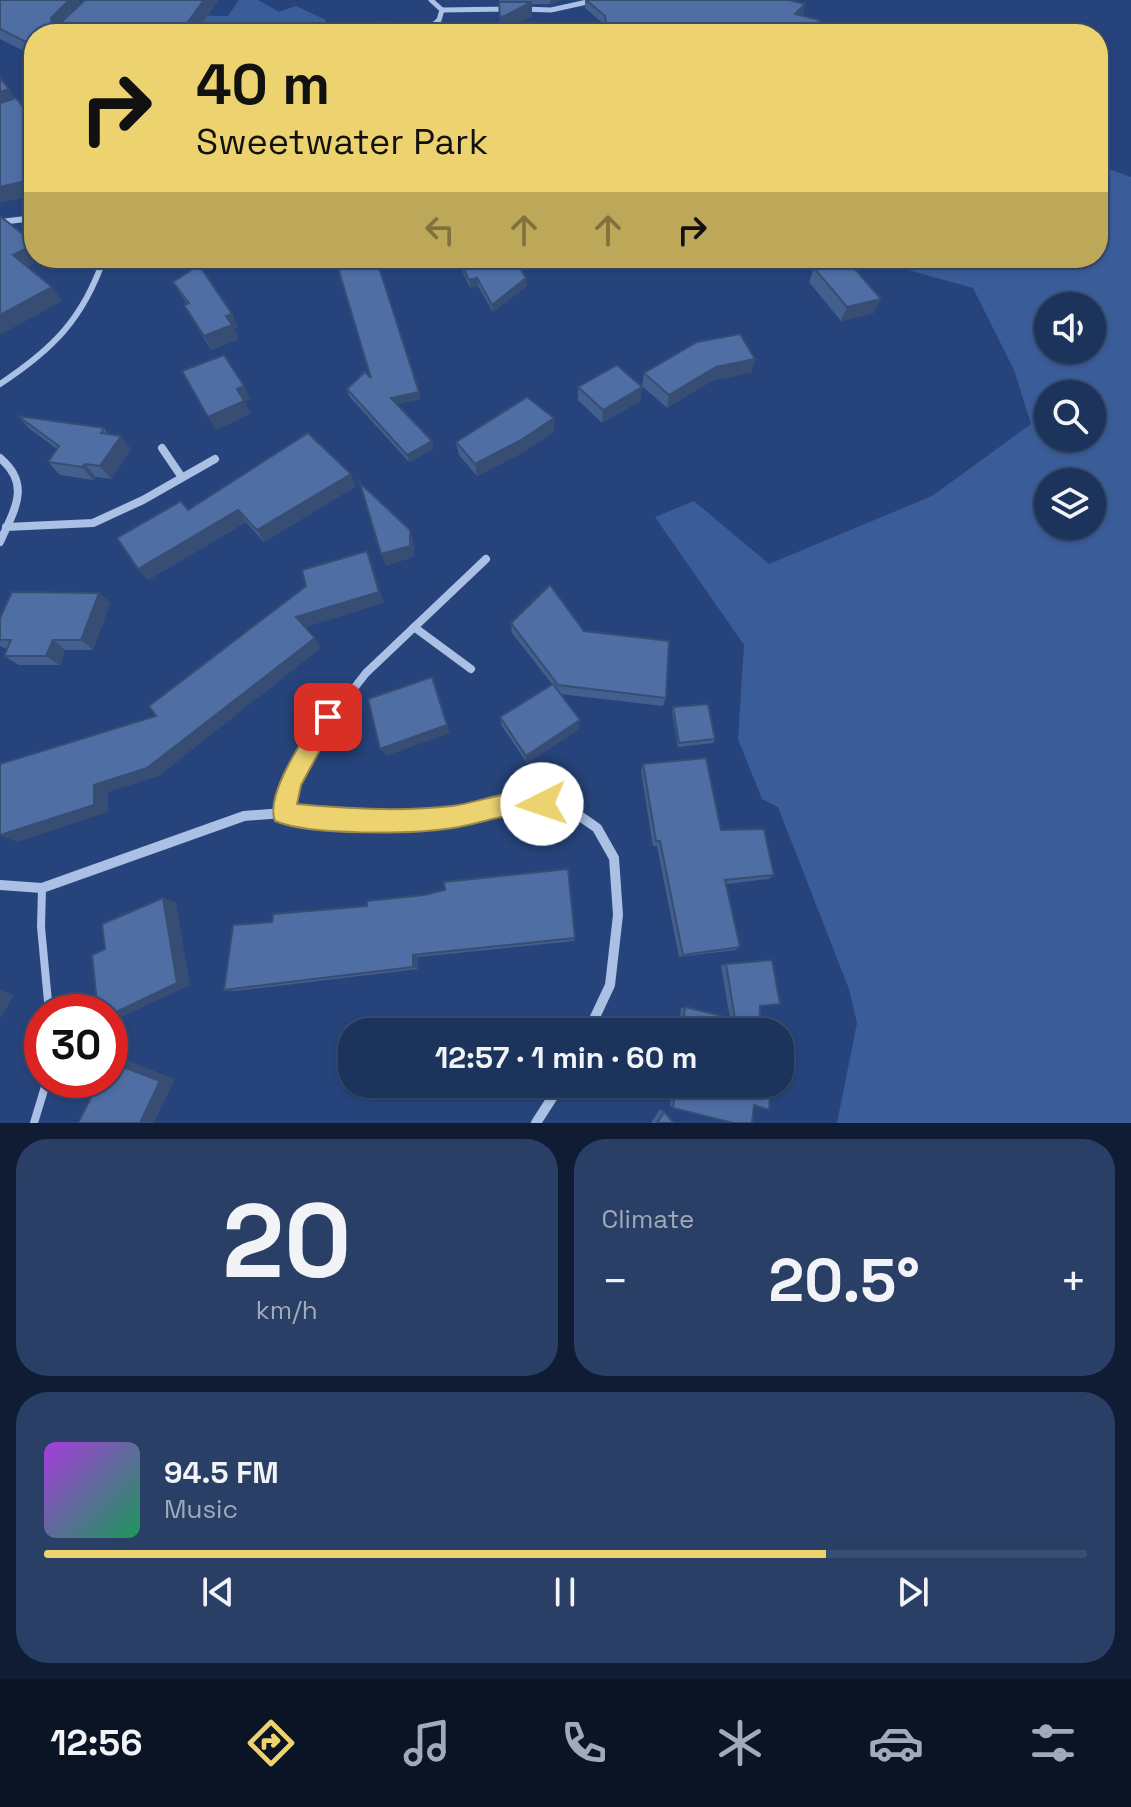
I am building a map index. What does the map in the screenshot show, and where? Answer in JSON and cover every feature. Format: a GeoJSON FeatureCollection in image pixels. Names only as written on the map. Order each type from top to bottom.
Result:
{"type":"FeatureCollection","features":[{"type":"Feature","properties":{"kind":"street"},"geometry":{"type":"LineString","coordinates":[[431,0],[442,10],[551,10],[596,0]]}},
{"type":"Feature","properties":{"kind":"street"},"geometry":{"type":"LineString","coordinates":[[434,24],[442,10]]}},
{"type":"Feature","properties":{"kind":"street"},"geometry":{"type":"LineString","coordinates":[[0,114],[24,107]]}},
{"type":"Feature","properties":{"kind":"street"},"geometry":{"type":"LineString","coordinates":[[0,222],[24,219]]}},
{"type":"Feature","properties":{"kind":"street"},"geometry":{"type":"LineString","coordinates":[[0,384],[33,363],[78,319],[100,268]]}},
{"type":"Feature","properties":{"kind":"street"},"geometry":{"type":"LineString","coordinates":[[162,448],[181,476]]}},
{"type":"Feature","properties":{"kind":"street"},"geometry":{"type":"LineString","coordinates":[[0,458],[15,472],[17,486],[16,500],[0,542]]}},
{"type":"Feature","properties":{"kind":"street"},"geometry":{"type":"LineString","coordinates":[[6,527],[93,523],[143,500],[215,459]]}},
{"type":"Feature","properties":{"kind":"street"},"geometry":{"type":"LineString","coordinates":[[283,813],[292,781],[328,717],[375,663],[486,559]]}},
{"type":"Feature","properties":{"kind":"street"},"geometry":{"type":"LineString","coordinates":[[414,627],[471,669]]}},
{"type":"Feature","properties":{"kind":"street"},"geometry":{"type":"LineString","coordinates":[[0,885],[42,888],[244,816],[283,813],[349,820],[399,820],[453,817],[520,803],[564,805],[597,828],[614,858],[618,915],[610,985],[595,1018]]}},
{"type":"Feature","properties":{"kind":"street"},"geometry":{"type":"LineString","coordinates":[[536,1123],[552,1098]]}},
{"type":"Feature","properties":{"kind":"lane"},"geometry":{"type":"LineString","coordinates":[[488,8],[492,0]]}},
{"type":"Feature","properties":{"kind":"lane"},"geometry":{"type":"LineString","coordinates":[[42,888],[41,927],[47,994]]}},
{"type":"Feature","properties":{"kind":"lane"},"geometry":{"type":"LineString","coordinates":[[34,1123],[42,1098]]}},
{"type":"Feature","properties":{"kind":"shaded area"},"geometry":{"type":"Polygon","coordinates":[[[239,0],[258,0],[279,12],[296,6],[326,20],[324,24],[184,24],[174,15],[228,16],[239,0]]]}},
{"type":"Feature","properties":{"kind":"shaded area"},"geometry":{"type":"Polygon","coordinates":[[[1108,169],[1131,177],[1131,1123],[837,1123],[857,1023],[849,989],[778,807],[762,799],[738,739],[744,645],[655,517],[694,501],[769,564],[932,496],[1031,424],[1014,370],[973,288],[901,268],[1108,268],[1108,169]]]}},
{"type":"Feature","properties":{"kind":"building"},"geometry":{"type":"Polygon","coordinates":[[[0,0],[69,0],[51,18],[52,24],[24,24],[24,41],[0,29],[0,0]]]}},
{"type":"Feature","properties":{"kind":"building"},"geometry":{"type":"Polygon","coordinates":[[[85,0],[204,0],[186,24],[59,24],[85,0]]]}},
{"type":"Feature","properties":{"kind":"building"},"geometry":{"type":"Polygon","coordinates":[[[586,0],[789,0],[805,4],[795,14],[820,20],[816,24],[606,24],[605,16],[586,0]]]}},
{"type":"Feature","properties":{"kind":"building"},"geometry":{"type":"Polygon","coordinates":[[[499,2],[532,2],[500,18],[499,2]]]}},
{"type":"Feature","properties":{"kind":"building"},"geometry":{"type":"Polygon","coordinates":[[[0,78],[9,89],[0,92],[0,78]]]}},
{"type":"Feature","properties":{"kind":"building"},"geometry":{"type":"Polygon","coordinates":[[[16,98],[24,108],[24,181],[0,187],[0,103],[16,98]]]}},
{"type":"Feature","properties":{"kind":"building"},"geometry":{"type":"Polygon","coordinates":[[[0,216],[24,235],[24,250],[13,255],[24,264],[24,268],[29,268],[52,287],[0,315],[0,216]]]}},
{"type":"Feature","properties":{"kind":"building"},"geometry":{"type":"Polygon","coordinates":[[[194,268],[201,268],[232,314],[226,316],[232,325],[204,336],[184,305],[189,303],[173,282],[194,268]]]}},
{"type":"Feature","properties":{"kind":"building"},"geometry":{"type":"Polygon","coordinates":[[[338,268],[379,268],[419,392],[391,398],[432,441],[407,455],[347,389],[365,372],[371,378],[338,268]]]}},
{"type":"Feature","properties":{"kind":"building"},"geometry":{"type":"Polygon","coordinates":[[[463,268],[520,268],[526,278],[492,305],[477,278],[469,280],[463,268]]]}},
{"type":"Feature","properties":{"kind":"building"},"geometry":{"type":"Polygon","coordinates":[[[814,268],[854,268],[881,299],[847,307],[814,268]]]}},
{"type":"Feature","properties":{"kind":"building"},"geometry":{"type":"Polygon","coordinates":[[[740,334],[755,359],[716,367],[669,395],[644,373],[697,342],[740,334]]]}},
{"type":"Feature","properties":{"kind":"building"},"geometry":{"type":"Polygon","coordinates":[[[224,355],[244,386],[237,389],[244,401],[208,417],[182,371],[224,355]]]}},
{"type":"Feature","properties":{"kind":"building"},"geometry":{"type":"Polygon","coordinates":[[[617,365],[642,387],[603,410],[578,387],[617,365]]]}},
{"type":"Feature","properties":{"kind":"building"},"geometry":{"type":"Polygon","coordinates":[[[527,397],[554,418],[521,440],[475,464],[456,442],[527,397]]]}},
{"type":"Feature","properties":{"kind":"building"},"geometry":{"type":"Polygon","coordinates":[[[18,416],[104,428],[101,433],[121,436],[100,466],[48,462],[59,446],[18,416]]]}},
{"type":"Feature","properties":{"kind":"building"},"geometry":{"type":"Polygon","coordinates":[[[308,433],[351,474],[257,530],[238,510],[138,569],[117,538],[181,501],[188,510],[308,433]]]}},
{"type":"Feature","properties":{"kind":"building"},"geometry":{"type":"Polygon","coordinates":[[[360,483],[410,530],[410,546],[381,554],[360,483]]]}},
{"type":"Feature","properties":{"kind":"building"},"geometry":{"type":"Polygon","coordinates":[[[367,551],[379,592],[296,617],[315,638],[147,768],[94,785],[94,805],[0,835],[0,764],[156,716],[149,706],[306,586],[302,570],[367,551]]]}},
{"type":"Feature","properties":{"kind":"building"},"geometry":{"type":"Polygon","coordinates":[[[550,585],[584,631],[669,641],[666,698],[558,685],[511,623],[550,585]]]}},
{"type":"Feature","properties":{"kind":"building"},"geometry":{"type":"Polygon","coordinates":[[[12,592],[99,593],[81,640],[53,640],[46,656],[4,656],[11,640],[0,640],[0,618],[12,592]]]}},
{"type":"Feature","properties":{"kind":"building"},"geometry":{"type":"Polygon","coordinates":[[[432,677],[447,725],[380,749],[368,699],[432,677]]]}},
{"type":"Feature","properties":{"kind":"building"},"geometry":{"type":"Polygon","coordinates":[[[553,684],[580,720],[526,756],[500,717],[553,684]]]}},
{"type":"Feature","properties":{"kind":"building"},"geometry":{"type":"Polygon","coordinates":[[[708,704],[715,739],[679,743],[673,707],[708,704]]]}},
{"type":"Feature","properties":{"kind":"building"},"geometry":{"type":"Polygon","coordinates":[[[706,758],[721,830],[764,829],[774,875],[725,880],[740,947],[683,955],[660,841],[656,841],[643,764],[706,758]]]}},
{"type":"Feature","properties":{"kind":"building"},"geometry":{"type":"Polygon","coordinates":[[[568,869],[575,938],[413,955],[413,967],[224,990],[233,925],[272,922],[273,914],[367,906],[367,901],[424,895],[445,890],[444,882],[568,869]]]}},
{"type":"Feature","properties":{"kind":"building"},"geometry":{"type":"Polygon","coordinates":[[[163,898],[177,983],[128,1006],[128,994],[96,994],[92,955],[105,949],[102,924],[163,898]]]}},
{"type":"Feature","properties":{"kind":"building"},"geometry":{"type":"Polygon","coordinates":[[[772,960],[780,1004],[760,1006],[760,1018],[735,1018],[726,964],[772,960]]]}},
{"type":"Feature","properties":{"kind":"building"},"geometry":{"type":"Polygon","coordinates":[[[685,1007],[731,1018],[684,1018],[685,1007]]]}},
{"type":"Feature","properties":{"kind":"building"},"geometry":{"type":"Polygon","coordinates":[[[128,1069],[160,1081],[140,1123],[78,1123],[91,1098],[128,1098],[128,1069]]]}},
{"type":"Feature","properties":{"kind":"building"},"geometry":{"type":"Polygon","coordinates":[[[674,1098],[770,1098],[769,1110],[754,1105],[752,1123],[733,1123],[673,1108],[674,1098]]]}},
{"type":"Feature","properties":{"kind":"building"},"geometry":{"type":"Polygon","coordinates":[[[664,1112],[674,1123],[657,1123],[664,1112]]]}},
{"type":"Feature","properties":{"kind":"route"},"geometry":{"type":"LineString","coordinates":[[328,717],[292,781],[283,813],[349,820],[399,820],[453,817],[520,803],[542,804]]}}]}
